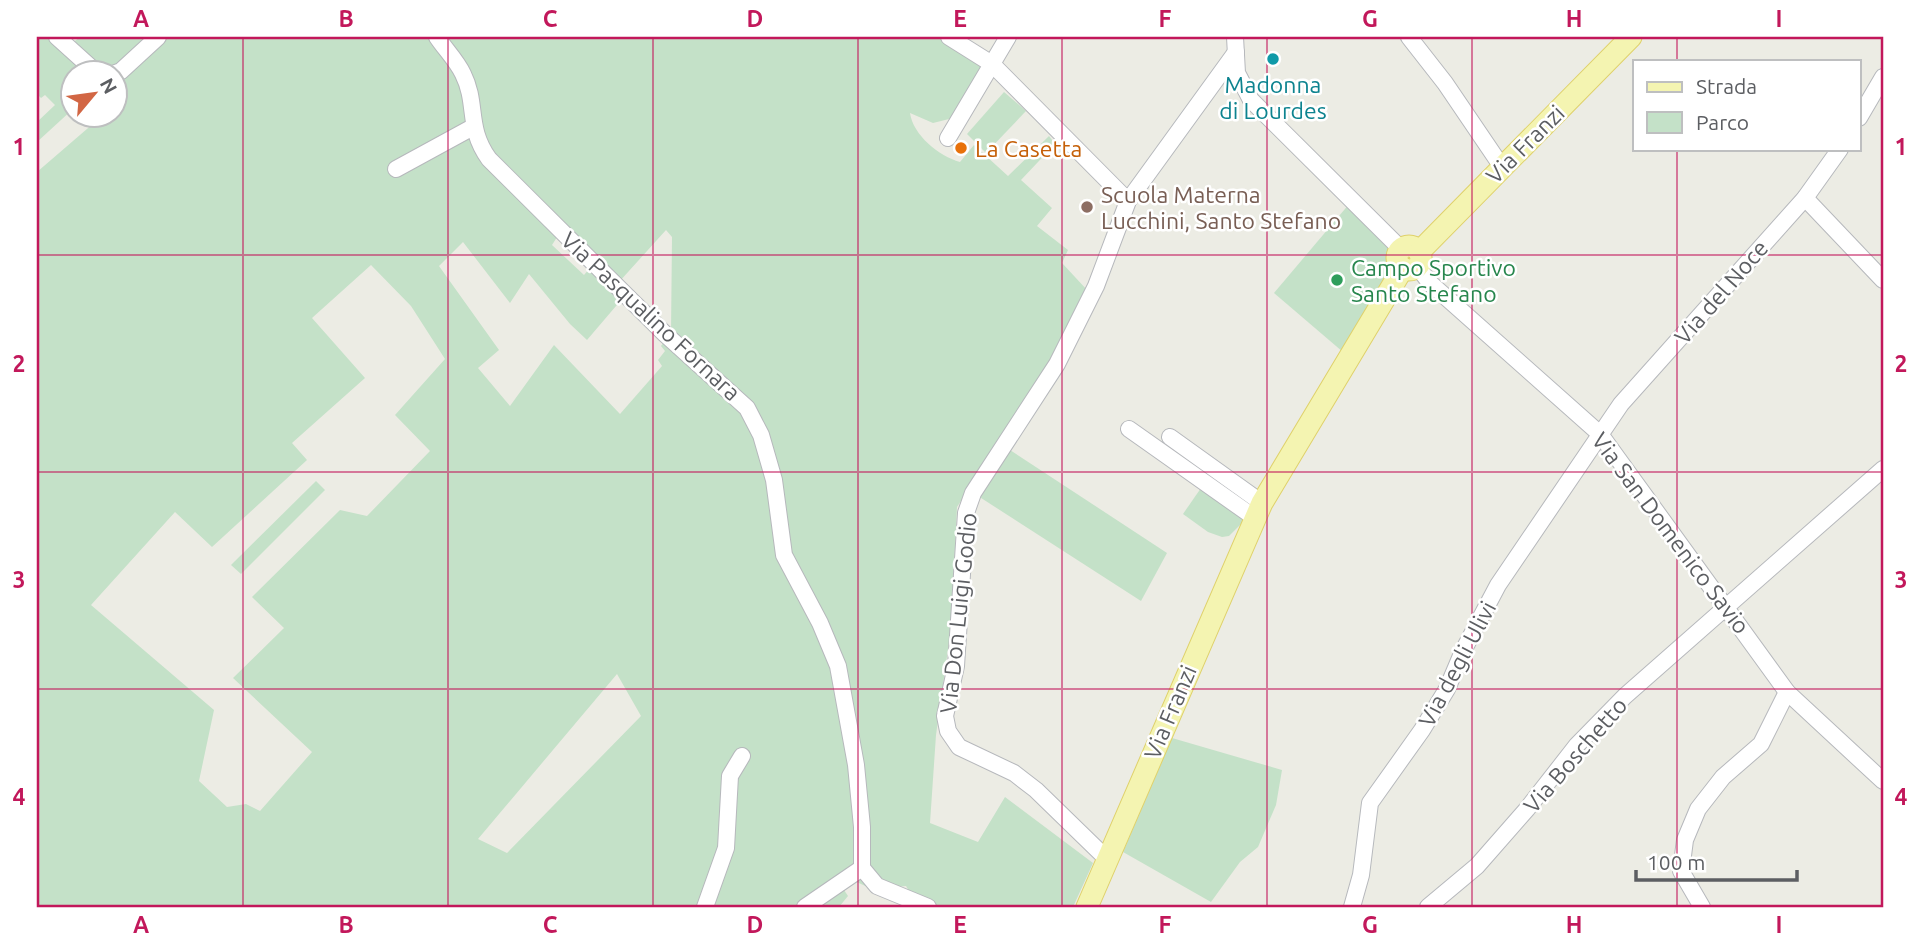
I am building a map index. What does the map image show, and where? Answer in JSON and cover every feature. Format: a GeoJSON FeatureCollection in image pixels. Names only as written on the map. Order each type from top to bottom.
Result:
{"type":"FeatureCollection","features":[{"type":"Feature","properties":{"kind":"main road","name":"Via Franzi"},"geometry":{"type":"LineString","coordinates":[[1087,907],[1259,510],[1410,259],[1631,37]]}},
{"type":"Feature","properties":{"kind":"street"},"geometry":{"type":"LineString","coordinates":[[57,37],[82,60]]}},
{"type":"Feature","properties":{"kind":"street"},"geometry":{"type":"LineString","coordinates":[[130,63],[158,37]]}},
{"type":"Feature","properties":{"kind":"street","name":"Via Pasqualino Fornara"},"geometry":{"type":"LineString","coordinates":[[437,37],[463,73],[470,95],[473,127],[483,150],[509,180],[665,334],[747,408],[761,435],[772,471],[784,555],[820,623],[838,666],[856,765],[862,827],[862,868]]}},
{"type":"Feature","properties":{"kind":"street"},"geometry":{"type":"LineString","coordinates":[[949,37],[992,64],[1128,201]]}},
{"type":"Feature","properties":{"kind":"street"},"geometry":{"type":"LineString","coordinates":[[1409,37],[1445,83],[1502,167]]}},
{"type":"Feature","properties":{"kind":"street"},"geometry":{"type":"LineString","coordinates":[[948,138],[992,64],[1002,40]]}},
{"type":"Feature","properties":{"kind":"street","name":"Via Don Luigi Godio"},"geometry":{"type":"LineString","coordinates":[[1108,860],[1014,773],[958,747],[948,731],[945,716],[956,666],[966,513],[972,493],[1057,364],[1096,286],[1128,201],[1237,41]]}},
{"type":"Feature","properties":{"kind":"street","name":"Via San Domenico Savio"},"geometry":{"type":"LineString","coordinates":[[1237,41],[1237,73],[1251,100],[1410,259],[1430,283],[1600,435],[1787,692],[1883,781]]}},
{"type":"Feature","properties":{"kind":"street"},"geometry":{"type":"LineString","coordinates":[[1860,116],[1883,77]]}},
{"type":"Feature","properties":{"kind":"street"},"geometry":{"type":"LineString","coordinates":[[396,169],[473,127]]}},
{"type":"Feature","properties":{"kind":"street","name":"Via del Noce"},"geometry":{"type":"LineString","coordinates":[[1600,435],[1621,404],[1805,198],[1839,150]]}},
{"type":"Feature","properties":{"kind":"street"},"geometry":{"type":"LineString","coordinates":[[1805,198],[1883,281]]}},
{"type":"Feature","properties":{"kind":"street"},"geometry":{"type":"LineString","coordinates":[[1129,429],[1259,510]]}},
{"type":"Feature","properties":{"kind":"street","name":"Via degli Ulivi"},"geometry":{"type":"LineString","coordinates":[[1352,907],[1361,875],[1370,803],[1422,730],[1447,689],[1463,651],[1498,585],[1600,435]]}},
{"type":"Feature","properties":{"kind":"street"},"geometry":{"type":"LineString","coordinates":[[1170,436],[1259,510]]}},
{"type":"Feature","properties":{"kind":"street","name":"Via Boschetto"},"geometry":{"type":"LineString","coordinates":[[1428,907],[1477,866],[1527,809],[1577,745],[1625,696],[1883,469]]}},
{"type":"Feature","properties":{"kind":"street"},"geometry":{"type":"LineString","coordinates":[[1702,907],[1681,871],[1685,840],[1698,809],[1723,777],[1761,744],[1787,692]]}},
{"type":"Feature","properties":{"kind":"street"},"geometry":{"type":"LineString","coordinates":[[705,907],[726,848],[730,776],[742,756]]}},
{"type":"Feature","properties":{"kind":"street"},"geometry":{"type":"LineString","coordinates":[[805,907],[862,868],[877,886],[928,907]]}},
{"type":"Feature","properties":{"kind":"green space"},"geometry":{"type":"Polygon","coordinates":[[[37,37],[64,37],[71,44],[80,37],[945,37],[986,64],[957,117],[933,123],[910,113],[912,121],[928,144],[944,155],[960,162],[974,145],[1008,176],[1049,136],[1055,144],[1021,180],[1052,208],[1037,226],[1068,250],[1062,263],[1088,291],[1051,364],[957,507],[951,628],[936,735],[930,823],[978,842],[1005,797],[1093,863],[1073,907],[926,907],[916,903],[906,886],[872,889],[850,879],[844,890],[848,896],[839,907],[37,907],[37,172],[86,130],[130,130],[130,60],[60,60],[60,121],[37,142],[37,122],[55,105],[45,95],[41,98],[37,94],[37,37]],[[666,230],[619,282],[559,234],[552,245],[584,275],[590,268],[622,299],[587,340],[570,324],[529,274],[510,303],[463,242],[439,266],[499,350],[478,368],[510,406],[554,345],[620,414],[662,366],[658,360],[665,351],[661,346],[671,333],[672,237],[666,230]],[[371,265],[312,318],[365,378],[292,443],[307,460],[212,547],[175,512],[91,605],[214,710],[199,781],[227,807],[246,804],[260,811],[312,752],[233,678],[284,628],[252,597],[340,510],[367,516],[430,451],[395,415],[445,359],[411,306],[371,265]],[[617,674],[478,839],[507,853],[641,716],[617,674]]]}},
{"type":"Feature","properties":{"kind":"green space"},"geometry":{"type":"Polygon","coordinates":[[[1004,92],[1026,111],[986,153],[967,134],[1004,92]]]}},
{"type":"Feature","properties":{"kind":"green space","name":"Campo Sportivo Santo Stefano"},"geometry":{"type":"Polygon","coordinates":[[[1350,203],[1388,246],[1392,268],[1343,352],[1274,293],[1350,203]]]}},
{"type":"Feature","properties":{"kind":"green space"},"geometry":{"type":"Polygon","coordinates":[[[1010,450],[1167,553],[1141,601],[978,496],[1010,450]]]}},
{"type":"Feature","properties":{"kind":"green space"},"geometry":{"type":"Polygon","coordinates":[[[316,481],[325,490],[241,574],[231,565],[316,481]]]}},
{"type":"Feature","properties":{"kind":"green space"},"geometry":{"type":"Polygon","coordinates":[[[1201,488],[1248,517],[1229,536],[1222,537],[1208,532],[1183,514],[1201,488]]]}},
{"type":"Feature","properties":{"kind":"green space"},"geometry":{"type":"Polygon","coordinates":[[[1172,738],[1282,770],[1276,805],[1258,847],[1240,862],[1211,902],[1123,852],[1172,738]]]}},
{"type":"Feature","properties":{"kind":"place","name":"Madonna di Lourdes"},"geometry":{"type":"Point","coordinates":[1273,59]}},
{"type":"Feature","properties":{"kind":"place","name":"La Casetta"},"geometry":{"type":"Point","coordinates":[961,148]}},
{"type":"Feature","properties":{"kind":"place","name":"Scuola Materna Lucchini, Santo Stefano"},"geometry":{"type":"Point","coordinates":[1087,207]}},
{"type":"Feature","properties":{"kind":"place","name":"Campo Sportivo Santo Stefano"},"geometry":{"type":"Point","coordinates":[1337,280]}}]}
